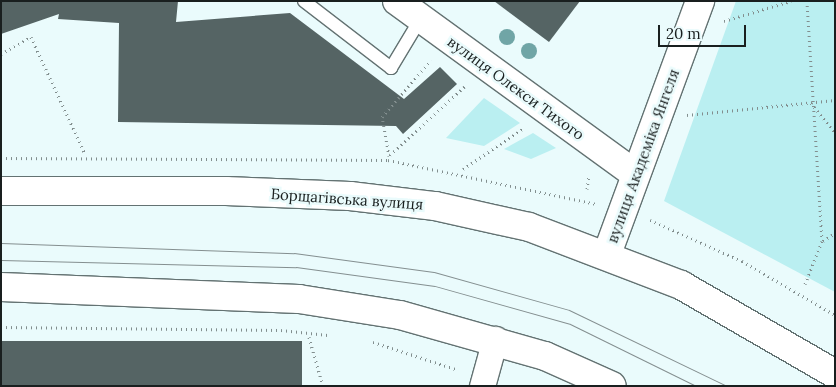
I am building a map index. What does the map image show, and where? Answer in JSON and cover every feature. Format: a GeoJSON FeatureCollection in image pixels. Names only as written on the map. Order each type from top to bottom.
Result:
{"type":"FeatureCollection","features":[{"type":"Feature","properties":{"kind":"main road","name":"вулиця Олекси Тихого"},"geometry":{"type":"LineString","coordinates":[[397,1],[635,174]]}},
{"type":"Feature","properties":{"kind":"main road","name":"вулиця Академіка Янгеля"},"geometry":{"type":"LineString","coordinates":[[606,254],[700,1]]}},
{"type":"Feature","properties":{"kind":"main road","name":"Борщагівська вулиця"},"geometry":{"type":"LineString","coordinates":[[1,191],[350,196],[435,206],[519,225],[606,254],[689,289],[835,374]]}},
{"type":"Feature","properties":{"kind":"main road"},"geometry":{"type":"LineString","coordinates":[[1,287],[299,299],[400,315],[495,339],[612,386]]}},
{"type":"Feature","properties":{"kind":"street"},"geometry":{"type":"LineString","coordinates":[[482,386],[495,339]]}},
{"type":"Feature","properties":{"kind":"lane"},"geometry":{"type":"LineString","coordinates":[[304,1],[391,68],[420,18]]}},
{"type":"Feature","properties":{"kind":"path"},"geometry":{"type":"LineString","coordinates":[[715,23],[791,1]]}},
{"type":"Feature","properties":{"kind":"path"},"geometry":{"type":"LineString","coordinates":[[805,284],[822,241],[811,102],[807,1]]}},
{"type":"Feature","properties":{"kind":"path"},"geometry":{"type":"LineString","coordinates":[[1,54],[31,37],[85,154]]}},
{"type":"Feature","properties":{"kind":"path"},"geometry":{"type":"LineString","coordinates":[[437,53],[382,116],[389,156],[473,79]]}},
{"type":"Feature","properties":{"kind":"path"},"geometry":{"type":"LineString","coordinates":[[682,116],[835,100]]}},
{"type":"Feature","properties":{"kind":"path"},"geometry":{"type":"LineString","coordinates":[[811,102],[835,133]]}},
{"type":"Feature","properties":{"kind":"path"},"geometry":{"type":"LineString","coordinates":[[463,169],[533,122]]}},
{"type":"Feature","properties":{"kind":"path"},"geometry":{"type":"LineString","coordinates":[[822,241],[835,233]]}},
{"type":"Feature","properties":{"kind":"path"},"geometry":{"type":"LineString","coordinates":[[1,327],[281,330],[336,336]]}},
{"type":"Feature","properties":{"kind":"path"},"geometry":{"type":"LineString","coordinates":[[309,336],[323,386]]}},
{"type":"Feature","properties":{"kind":"path"},"geometry":{"type":"LineString","coordinates":[[364,340],[427,356],[462,371]]}},
{"type":"Feature","properties":{"kind":"shaded area"},"geometry":{"type":"Polygon","coordinates":[[[736,1],[835,1],[835,292],[664,201],[736,1]]]}},
{"type":"Feature","properties":{"kind":"shaded area"},"geometry":{"type":"Polygon","coordinates":[[[484,98],[520,123],[484,146],[446,138],[484,98]]]}},
{"type":"Feature","properties":{"kind":"shaded area"},"geometry":{"type":"Polygon","coordinates":[[[533,133],[556,148],[531,159],[504,149],[533,133]]]}},
{"type":"Feature","properties":{"kind":"building"},"geometry":{"type":"Polygon","coordinates":[[[1,1],[178,1],[176,22],[290,13],[404,99],[440,67],[457,84],[403,134],[396,126],[118,122],[119,23],[58,19],[59,14],[1,34],[1,1]]]}},
{"type":"Feature","properties":{"kind":"building"},"geometry":{"type":"Polygon","coordinates":[[[494,1],[580,1],[549,42],[494,1]]]}},
{"type":"Feature","properties":{"kind":"building"},"geometry":{"type":"Polygon","coordinates":[[[1,341],[302,341],[302,386],[1,386],[1,341]]]}},
{"type":"Feature","properties":{"kind":"tram line"},"geometry":{"type":"LineString","coordinates":[[1,243],[294,253],[434,272],[569,310],[727,386]]}},
{"type":"Feature","properties":{"kind":"tram line"},"geometry":{"type":"LineString","coordinates":[[1,260],[296,267],[435,286],[570,324],[696,386]]}}]}
